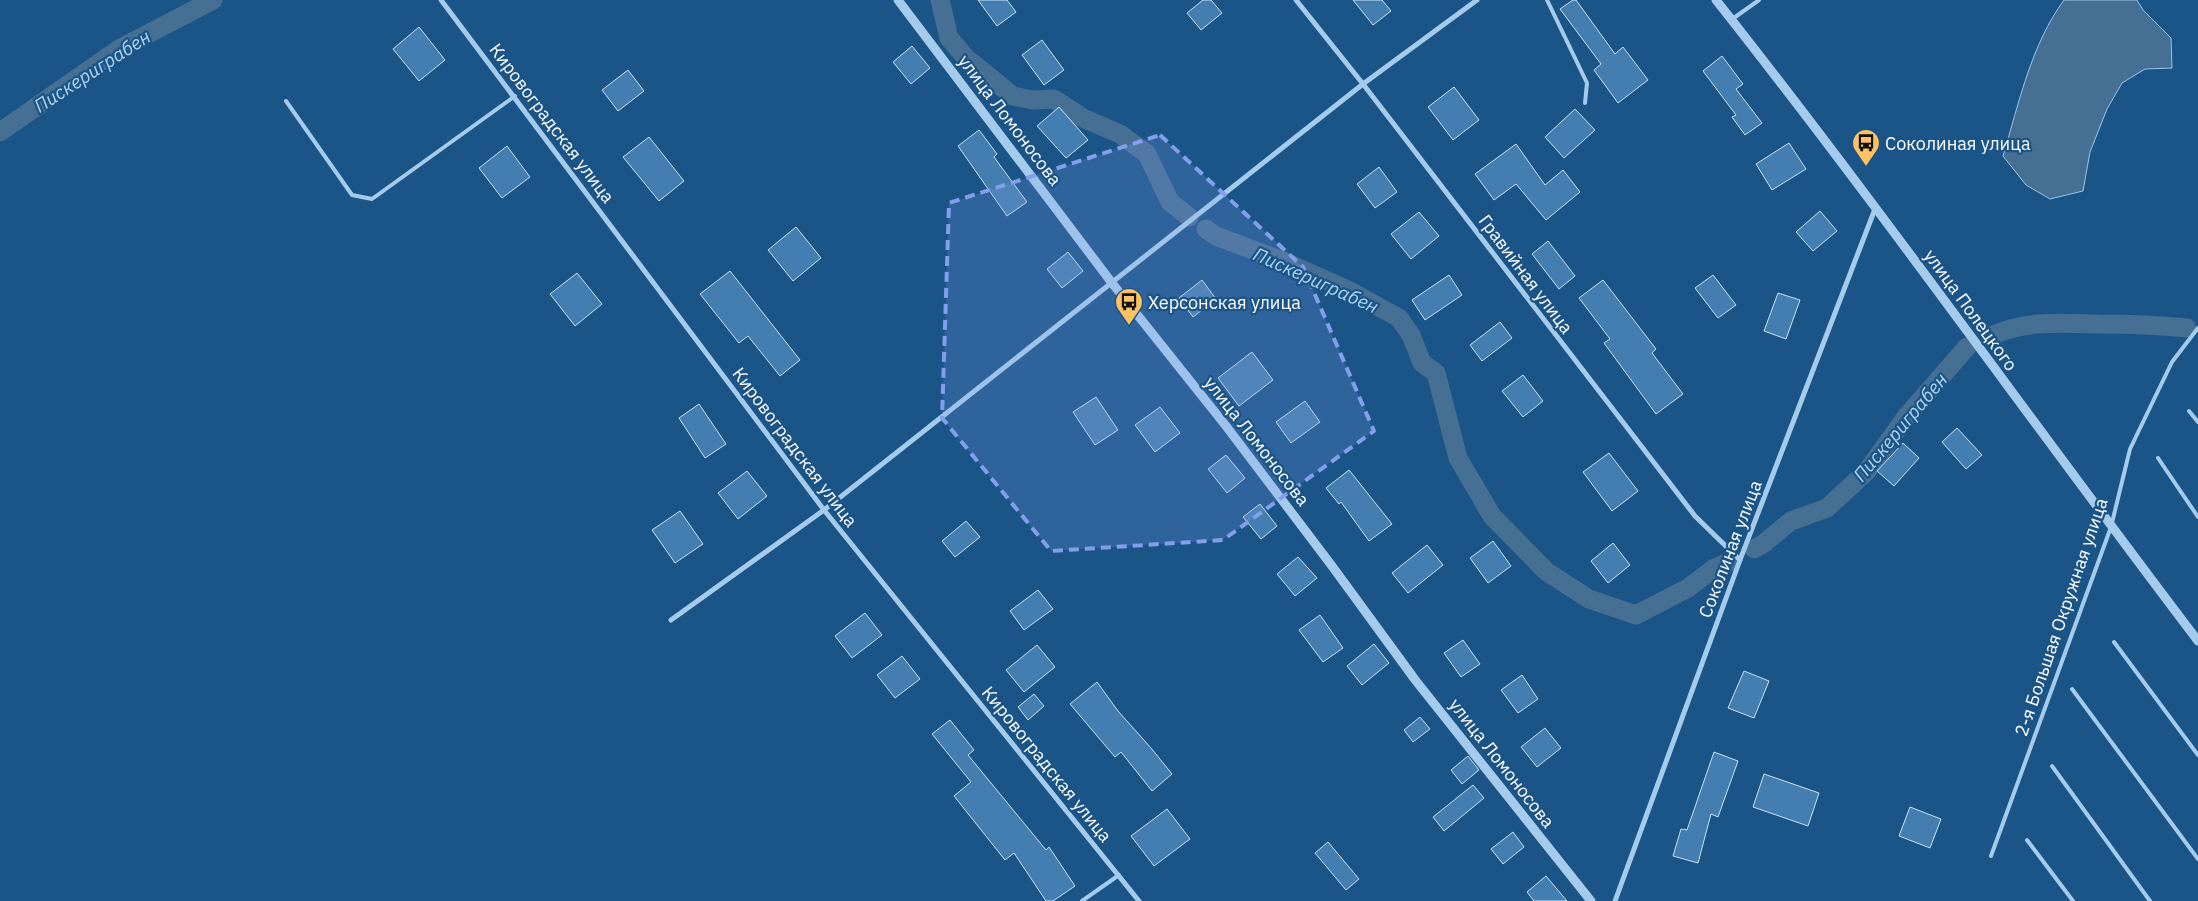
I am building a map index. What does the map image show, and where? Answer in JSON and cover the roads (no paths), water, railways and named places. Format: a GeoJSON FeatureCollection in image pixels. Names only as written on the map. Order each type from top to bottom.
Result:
{"type":"FeatureCollection","features":[{"type":"Feature","properties":{"kind":"street","name":"Кировоградская улица"},"geometry":{"type":"LineString","coordinates":[[441,0],[515,96],[824,510],[1139,901]]}},
{"type":"Feature","properties":{"kind":"street","name":"улица Ломоносова"},"geometry":{"type":"LineString","coordinates":[[898,0],[1112,283],[1232,434],[1416,681],[1591,901]]}},
{"type":"Feature","properties":{"kind":"street","name":"Гравийная улица"},"geometry":{"type":"LineString","coordinates":[[1296,0],[1363,84],[1695,516],[1740,560]]}},
{"type":"Feature","properties":{"kind":"street"},"geometry":{"type":"LineString","coordinates":[[671,620],[824,510],[1363,84],[1477,0]]}},
{"type":"Feature","properties":{"kind":"street","name":"улица Полецкого"},"geometry":{"type":"LineString","coordinates":[[1716,0],[1876,208],[2111,527],[2198,640]]}},
{"type":"Feature","properties":{"kind":"street","name":"Соколиная улица"},"geometry":{"type":"LineString","coordinates":[[1615,901],[1740,560],[1876,208]]}},
{"type":"Feature","properties":{"kind":"lane"},"geometry":{"type":"LineString","coordinates":[[1547,0],[1587,83],[1585,103]]}},
{"type":"Feature","properties":{"kind":"lane"},"geometry":{"type":"LineString","coordinates":[[1731,20],[1759,0]]}},
{"type":"Feature","properties":{"kind":"lane"},"geometry":{"type":"LineString","coordinates":[[286,102],[352,195],[372,199],[515,96]]}},
{"type":"Feature","properties":{"kind":"lane","name":"2-я Большая Окружная улица"},"geometry":{"type":"LineString","coordinates":[[1991,856],[2111,527],[2130,449],[2172,362],[2198,328]]}},
{"type":"Feature","properties":{"kind":"lane"},"geometry":{"type":"LineString","coordinates":[[2189,411],[2198,422]]}},
{"type":"Feature","properties":{"kind":"lane"},"geometry":{"type":"LineString","coordinates":[[2158,458],[2198,517]]}},
{"type":"Feature","properties":{"kind":"lane"},"geometry":{"type":"LineString","coordinates":[[2114,642],[2198,755]]}},
{"type":"Feature","properties":{"kind":"lane"},"geometry":{"type":"LineString","coordinates":[[2072,690],[2198,859]]}},
{"type":"Feature","properties":{"kind":"lane"},"geometry":{"type":"LineString","coordinates":[[2052,766],[2150,901]]}},
{"type":"Feature","properties":{"kind":"lane"},"geometry":{"type":"LineString","coordinates":[[2027,840],[2073,901]]}},
{"type":"Feature","properties":{"kind":"lane"},"geometry":{"type":"LineString","coordinates":[[1082,901],[1119,875]]}},
{"type":"Feature","properties":{"kind":"water"},"geometry":{"type":"Polygon","coordinates":[[[2064,0],[2137,0],[2143,10],[2171,38],[2172,68],[2145,69],[2122,83],[2107,109],[2090,152],[2083,191],[2050,199],[2026,185],[2003,156],[2034,55],[2053,17],[2064,0]]]}},
{"type":"Feature","properties":{"kind":"waterway","name":"Пискериграбен"},"geometry":{"type":"LineString","coordinates":[[0,132],[119,49],[213,0]]}},
{"type":"Feature","properties":{"kind":"waterway","name":"Пискериграбен"},"geometry":{"type":"LineString","coordinates":[[940,0],[949,38],[966,58],[1013,96],[1033,100],[1054,99],[1083,118],[1120,134],[1147,154],[1170,202],[1189,217]]}},
{"type":"Feature","properties":{"kind":"waterway","name":"Пискериграбен"},"geometry":{"type":"LineString","coordinates":[[1206,229],[1216,236],[1285,262],[1350,291],[1399,318],[1411,335],[1422,363],[1436,373],[1458,458],[1492,516],[1547,572],[1589,599],[1636,615],[1688,588],[1713,569],[1731,561]]}},
{"type":"Feature","properties":{"kind":"waterway","name":"Пискериграбен"},"geometry":{"type":"LineString","coordinates":[[1991,336],[2017,327],[2043,324],[2131,324],[2187,328]]}},
{"type":"Feature","properties":{"kind":"waterway","name":"Пискериграбен"},"geometry":{"type":"LineString","coordinates":[[1754,549],[1791,521],[1827,508],[1867,471],[1906,417],[1967,347]]}},
{"type":"Feature","properties":{"kind":"place","name":"Соколиная улица"},"geometry":{"type":"Point","coordinates":[1866,167]}},
{"type":"Feature","properties":{"kind":"place","name":"Херсонская улица"},"geometry":{"type":"Point","coordinates":[1129,326]}}]}
